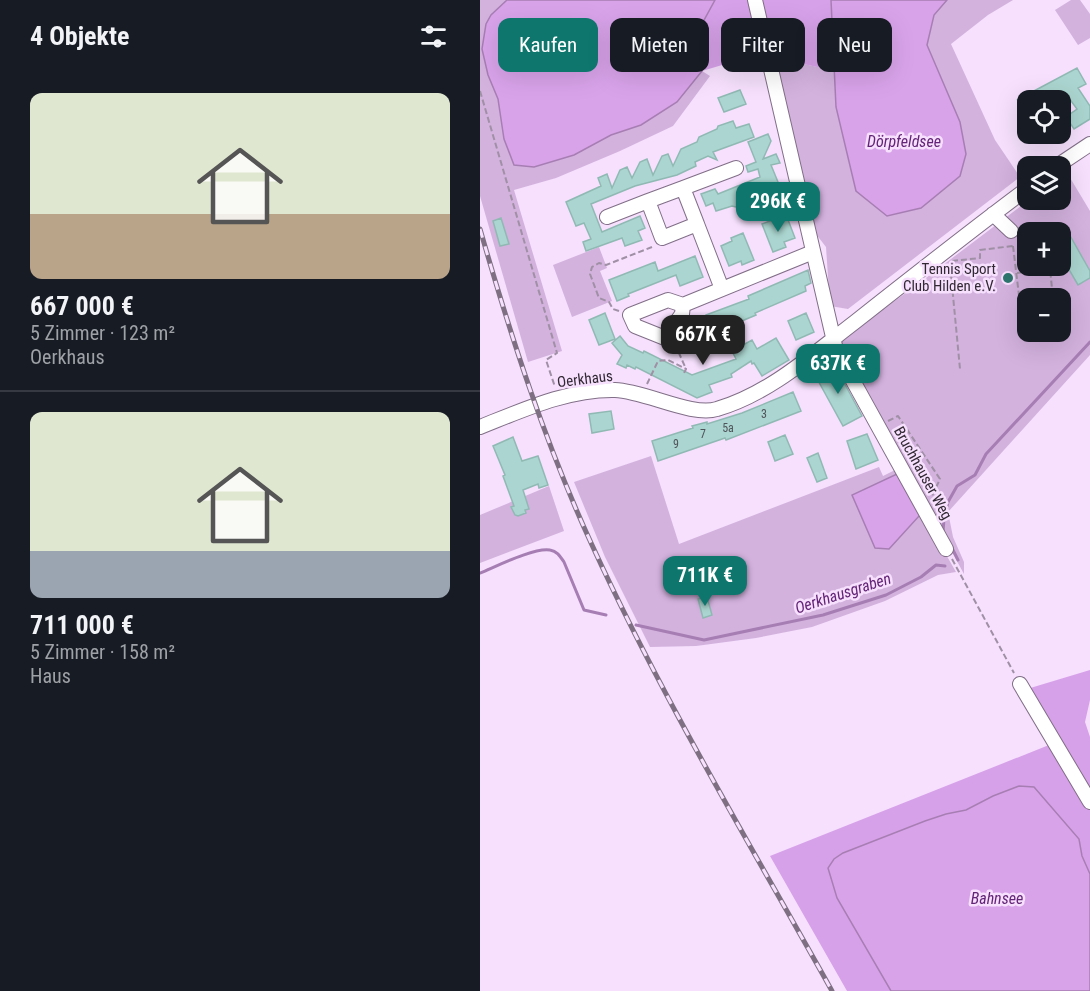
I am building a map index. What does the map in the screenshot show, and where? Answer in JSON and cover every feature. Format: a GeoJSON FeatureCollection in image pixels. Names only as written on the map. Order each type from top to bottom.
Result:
{"type":"FeatureCollection","features":[{"type":"Feature","properties":{"kind":"street","name":"Bruchhauser Weg"},"geometry":{"type":"LineString","coordinates":[[755,0],[836,350],[946,549]]}},
{"type":"Feature","properties":{"kind":"street"},"geometry":{"type":"LineString","coordinates":[[1071,157],[1090,144]]}},
{"type":"Feature","properties":{"kind":"street"},"geometry":{"type":"LineString","coordinates":[[607,217],[736,168]]}},
{"type":"Feature","properties":{"kind":"street"},"geometry":{"type":"LineString","coordinates":[[683,188],[722,289]]}},
{"type":"Feature","properties":{"kind":"street","name":"Oerkhaus"},"geometry":{"type":"LineString","coordinates":[[480,427],[535,405],[583,393],[614,390],[635,392],[701,411],[716,410],[771,386],[1017,196]]}},
{"type":"Feature","properties":{"kind":"street"},"geometry":{"type":"LineString","coordinates":[[648,201],[662,238],[697,224]]}},
{"type":"Feature","properties":{"kind":"street"},"geometry":{"type":"LineString","coordinates":[[993,214],[1011,231]]}},
{"type":"Feature","properties":{"kind":"street"},"geometry":{"type":"LineString","coordinates":[[683,305],[682,314],[665,338],[635,326],[630,315],[668,300],[683,305],[813,252]]}},
{"type":"Feature","properties":{"kind":"street"},"geometry":{"type":"LineString","coordinates":[[1020,684],[1090,802]]}},
{"type":"Feature","properties":{"kind":"path"},"geometry":{"type":"LineString","coordinates":[[480,91],[557,353],[546,360],[556,390]]}},
{"type":"Feature","properties":{"kind":"path"},"geometry":{"type":"LineString","coordinates":[[1011,231],[1017,273]]}},
{"type":"Feature","properties":{"kind":"path"},"geometry":{"type":"LineString","coordinates":[[630,315],[613,309],[609,302],[599,298],[590,273],[591,267],[599,263],[606,265],[660,244],[662,238]]}},
{"type":"Feature","properties":{"kind":"path"},"geometry":{"type":"LineString","coordinates":[[960,369],[949,261],[980,258],[980,250],[1013,246]]}},
{"type":"Feature","properties":{"kind":"path"},"geometry":{"type":"LineString","coordinates":[[673,341],[686,369]]}},
{"type":"Feature","properties":{"kind":"path"},"geometry":{"type":"LineString","coordinates":[[652,373],[658,361],[668,360],[686,369]]}},
{"type":"Feature","properties":{"kind":"path"},"geometry":{"type":"LineString","coordinates":[[683,375],[686,369]]}},
{"type":"Feature","properties":{"kind":"path"},"geometry":{"type":"LineString","coordinates":[[878,426],[898,416],[940,478],[925,512]]}},
{"type":"Feature","properties":{"kind":"path"},"geometry":{"type":"LineString","coordinates":[[946,549],[1020,684]]}},
{"type":"Feature","properties":{"kind":"shaded area"},"geometry":{"type":"Polygon","coordinates":[[[480,0],[507,0],[491,15],[486,24],[488,75],[534,167],[574,155],[611,135],[641,125],[677,102],[701,72],[710,76],[673,126],[556,178],[514,190],[562,351],[528,362],[480,196],[480,0]]]}},
{"type":"Feature","properties":{"kind":"shaded area"},"geometry":{"type":"Polygon","coordinates":[[[715,0],[831,0],[832,18],[817,18],[817,67],[805,64],[805,18],[721,18],[721,65],[709,69],[709,18],[705,18],[715,0]]]}},
{"type":"Feature","properties":{"kind":"shaded area"},"geometry":{"type":"Polygon","coordinates":[[[947,0],[1013,0],[988,15],[951,44],[995,140],[1017,173],[1017,179],[848,309],[830,306],[826,247],[816,234],[777,72],[805,72],[805,64],[817,67],[817,72],[835,72],[836,107],[844,136],[887,216],[921,208],[960,176],[960,122],[927,45],[934,15],[947,0]]]}},
{"type":"Feature","properties":{"kind":"shaded area"},"geometry":{"type":"Polygon","coordinates":[[[1071,0],[1080,0],[1090,14],[1090,38],[1078,45],[1055,10],[1071,0]]]}},
{"type":"Feature","properties":{"kind":"shaded area"},"geometry":{"type":"Polygon","coordinates":[[[1071,179],[1090,211],[1090,355],[948,512],[953,537],[964,562],[964,574],[840,348],[842,338],[1017,209],[1071,210],[1071,179]]]}},
{"type":"Feature","properties":{"kind":"shaded area"},"geometry":{"type":"Polygon","coordinates":[[[599,247],[607,268],[600,271],[612,301],[572,317],[553,265],[599,247]]]}},
{"type":"Feature","properties":{"kind":"shaded area"},"geometry":{"type":"Polygon","coordinates":[[[651,456],[679,544],[879,467],[883,476],[897,469],[956,572],[938,575],[885,601],[812,627],[756,638],[696,646],[650,647],[605,557],[574,482],[651,456]]]}},
{"type":"Feature","properties":{"kind":"shaded area"},"geometry":{"type":"Polygon","coordinates":[[[549,486],[564,531],[480,563],[480,515],[549,486]]]}},
{"type":"Feature","properties":{"kind":"shaded area"},"geometry":{"type":"Polygon","coordinates":[[[1090,670],[1090,700],[1085,722],[1090,737],[1090,874],[1082,856],[1079,839],[1019,786],[966,810],[925,821],[843,853],[828,868],[837,898],[891,991],[847,991],[770,856],[1049,745],[1027,689],[1090,670]]]}},
{"type":"Feature","properties":{"kind":"water"},"geometry":{"type":"Polygon","coordinates":[[[507,0],[715,0],[705,18],[610,18],[610,72],[701,72],[677,102],[641,125],[611,135],[574,155],[534,167],[514,165],[504,139],[498,99],[488,75],[482,49],[486,24],[491,15],[507,0]]]}},
{"type":"Feature","properties":{"kind":"water","name":"Dörpfeldsee"},"geometry":{"type":"Polygon","coordinates":[[[831,0],[947,0],[934,15],[927,45],[960,122],[966,154],[960,176],[921,208],[887,216],[856,191],[836,107],[834,72],[892,72],[892,18],[832,18],[831,0]]]}},
{"type":"Feature","properties":{"kind":"water"},"geometry":{"type":"Polygon","coordinates":[[[897,474],[920,515],[889,549],[875,548],[852,495],[897,474]]]}},
{"type":"Feature","properties":{"kind":"water","name":"Bahnsee"},"geometry":{"type":"Polygon","coordinates":[[[1019,786],[1034,787],[1079,839],[1082,856],[1090,874],[1090,991],[891,991],[837,898],[828,868],[834,859],[843,853],[925,821],[966,810],[1019,786]]]}},
{"type":"Feature","properties":{"kind":"building"},"geometry":{"type":"Polygon","coordinates":[[[1077,68],[1086,84],[1078,88],[1090,106],[1090,119],[1074,129],[1071,124],[1071,113],[1077,109],[1071,101],[1071,90],[1036,90],[1077,68]]]}},
{"type":"Feature","properties":{"kind":"building"},"geometry":{"type":"Polygon","coordinates":[[[740,90],[746,104],[724,112],[718,98],[740,90]]]}},
{"type":"Feature","properties":{"kind":"building"},"geometry":{"type":"Polygon","coordinates":[[[733,121],[736,128],[749,124],[754,137],[713,152],[717,160],[708,156],[695,162],[696,166],[677,175],[635,186],[591,204],[602,232],[640,216],[645,228],[638,231],[642,240],[625,246],[622,238],[586,251],[583,242],[591,239],[584,223],[576,226],[566,202],[601,186],[598,178],[607,174],[612,188],[620,170],[627,167],[632,178],[640,162],[647,159],[653,175],[662,156],[668,154],[673,166],[681,149],[697,142],[699,137],[717,129],[718,126],[733,121]]]}},
{"type":"Feature","properties":{"kind":"building"},"geometry":{"type":"Polygon","coordinates":[[[768,134],[771,141],[763,159],[776,154],[780,163],[771,165],[778,182],[751,194],[755,203],[740,208],[732,206],[716,211],[713,203],[706,206],[701,194],[715,189],[718,194],[760,177],[758,169],[748,172],[746,166],[756,162],[748,142],[768,134]]]}},
{"type":"Feature","properties":{"kind":"building"},"geometry":{"type":"Polygon","coordinates":[[[787,217],[795,238],[784,242],[786,247],[773,252],[762,224],[775,219],[776,222],[787,217]]]}},
{"type":"Feature","properties":{"kind":"building"},"geometry":{"type":"Polygon","coordinates":[[[501,218],[509,244],[500,246],[493,221],[501,218]]]}},
{"type":"Feature","properties":{"kind":"building"},"geometry":{"type":"Polygon","coordinates":[[[743,233],[754,260],[742,265],[741,261],[729,266],[721,246],[732,241],[731,238],[743,233]]]}},
{"type":"Feature","properties":{"kind":"building"},"geometry":{"type":"Polygon","coordinates":[[[1071,237],[1090,271],[1090,278],[1078,285],[1071,273],[1071,237]]]}},
{"type":"Feature","properties":{"kind":"building"},"geometry":{"type":"Polygon","coordinates":[[[695,256],[703,277],[680,286],[676,275],[628,294],[629,296],[617,301],[609,280],[655,262],[658,271],[695,256]]]}},
{"type":"Feature","properties":{"kind":"building"},"geometry":{"type":"Polygon","coordinates":[[[808,270],[811,283],[805,286],[806,291],[713,333],[714,336],[689,347],[685,337],[679,338],[678,335],[683,328],[707,318],[706,315],[749,299],[748,296],[808,270]]]}},
{"type":"Feature","properties":{"kind":"building"},"geometry":{"type":"Polygon","coordinates":[[[605,313],[615,339],[599,345],[589,320],[605,313]]]}},
{"type":"Feature","properties":{"kind":"building"},"geometry":{"type":"Polygon","coordinates":[[[806,313],[814,332],[796,340],[788,321],[806,313]]]}},
{"type":"Feature","properties":{"kind":"building"},"geometry":{"type":"Polygon","coordinates":[[[620,336],[628,346],[643,353],[644,351],[692,375],[736,359],[732,351],[752,340],[757,349],[776,338],[789,360],[762,376],[751,361],[731,374],[732,377],[709,385],[712,392],[697,398],[636,367],[635,369],[627,365],[626,368],[617,364],[622,355],[612,343],[620,336]]]}},
{"type":"Feature","properties":{"kind":"building"},"geometry":{"type":"Polygon","coordinates":[[[834,364],[862,416],[843,426],[815,375],[834,364]]]}},
{"type":"Feature","properties":{"kind":"building"},"geometry":{"type":"Polygon","coordinates":[[[793,392],[801,411],[726,440],[725,438],[658,461],[652,441],[693,428],[692,426],[707,422],[707,424],[742,413],[793,392]]]}},
{"type":"Feature","properties":{"kind":"building"},"geometry":{"type":"Polygon","coordinates":[[[611,411],[614,429],[592,433],[589,414],[611,411]]]}},
{"type":"Feature","properties":{"kind":"building"},"geometry":{"type":"Polygon","coordinates":[[[867,434],[878,460],[856,469],[847,441],[867,434]]]}},
{"type":"Feature","properties":{"kind":"building"},"geometry":{"type":"Polygon","coordinates":[[[785,435],[793,454],[775,461],[768,442],[785,435]]]}},
{"type":"Feature","properties":{"kind":"building"},"geometry":{"type":"Polygon","coordinates":[[[513,437],[522,461],[538,456],[548,485],[539,488],[538,484],[523,490],[529,509],[518,516],[511,507],[514,506],[503,476],[505,475],[493,446],[513,437]]]}},
{"type":"Feature","properties":{"kind":"building"},"geometry":{"type":"Polygon","coordinates":[[[818,453],[827,478],[817,482],[807,458],[818,453]]]}},
{"type":"Feature","properties":{"kind":"building"},"geometry":{"type":"Polygon","coordinates":[[[707,597],[712,615],[703,618],[698,599],[707,597]]]}},
{"type":"Feature","properties":{"kind":"waterway","name":"Oerkhausgraben"},"geometry":{"type":"LineString","coordinates":[[943,533],[948,502],[957,486],[975,475],[986,454],[1090,342]]}},
{"type":"Feature","properties":{"kind":"waterway","name":"Oerkhausgraben"},"geometry":{"type":"LineString","coordinates":[[951,546],[958,560]]}},
{"type":"Feature","properties":{"kind":"waterway","name":"Oerkhausgraben"},"geometry":{"type":"LineString","coordinates":[[480,573],[525,554],[543,550],[552,551],[558,554],[564,562],[584,610],[606,615]]}},
{"type":"Feature","properties":{"kind":"waterway","name":"Oerkhausgraben"},"geometry":{"type":"LineString","coordinates":[[636,625],[704,640],[823,615],[886,595],[921,577],[936,565],[945,566]]}},
{"type":"Feature","properties":{"kind":"railway"},"geometry":{"type":"LineString","coordinates":[[480,229],[504,310],[544,429],[592,545],[677,715],[832,991]]}},
{"type":"Feature","properties":{"kind":"place","name":"Tennis Sport Club Hilden e.V."},"geometry":{"type":"Point","coordinates":[1008,278]}}]}
